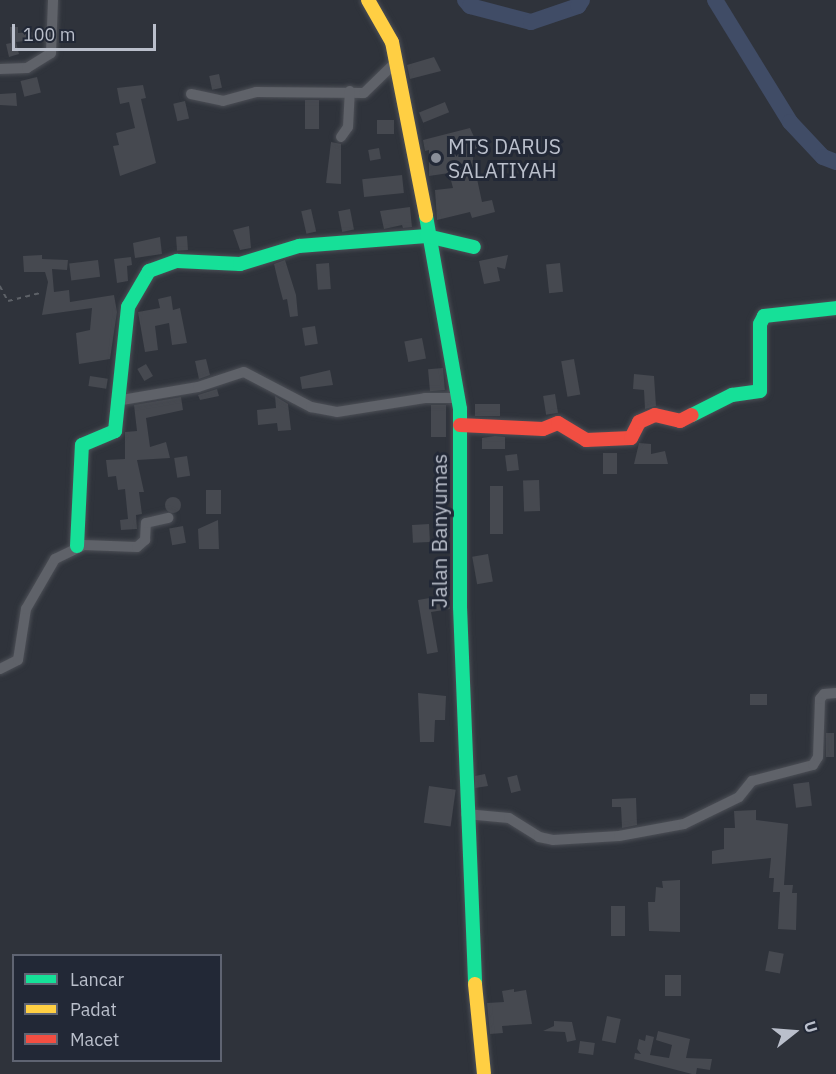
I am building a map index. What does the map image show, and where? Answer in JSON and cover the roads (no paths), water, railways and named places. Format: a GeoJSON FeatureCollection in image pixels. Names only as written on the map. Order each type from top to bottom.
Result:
{"type":"FeatureCollection","features":[{"type":"Feature","properties":{"kind":"street"},"geometry":{"type":"LineString","coordinates":[[0,69],[27,68],[51,53],[53,0]]}},
{"type":"Feature","properties":{"kind":"street","name":"Jalan Banyumas"},"geometry":{"type":"LineString","coordinates":[[368,0],[392,42],[460,425],[460,607],[466,814],[473,967],[484,1074]]}},
{"type":"Feature","properties":{"kind":"street"},"geometry":{"type":"LineString","coordinates":[[191,94],[222,101],[256,93],[350,91],[367,93],[396,62]]}},
{"type":"Feature","properties":{"kind":"street"},"geometry":{"type":"LineString","coordinates":[[341,137],[348,127],[350,91]]}},
{"type":"Feature","properties":{"kind":"street"},"geometry":{"type":"LineString","coordinates":[[77,546],[82,445],[115,431],[116,401],[128,307],[149,272],[177,261],[240,264],[299,246],[427,236],[474,247]]}},
{"type":"Feature","properties":{"kind":"street"},"geometry":{"type":"LineString","coordinates":[[460,425],[543,429],[558,423],[586,440],[631,438],[639,422],[654,415],[680,421],[732,395],[760,392],[760,324],[764,316],[836,308]]}},
{"type":"Feature","properties":{"kind":"street"},"geometry":{"type":"LineString","coordinates":[[116,401],[198,387],[243,372],[311,407],[337,412],[425,398],[457,398]]}},
{"type":"Feature","properties":{"kind":"street"},"geometry":{"type":"LineString","coordinates":[[0,669],[13,666],[18,660],[26,609],[55,559],[77,546],[136,547],[145,540],[146,523],[168,518]]}},
{"type":"Feature","properties":{"kind":"street"},"geometry":{"type":"LineString","coordinates":[[466,814],[509,818],[539,837],[553,840],[619,836],[684,824],[739,797],[752,781],[813,765],[818,757],[820,699],[824,694],[836,693]]}},
{"type":"Feature","properties":{"kind":"waterway"},"geometry":{"type":"LineString","coordinates":[[465,0],[470,6],[531,22],[578,6],[582,0]]}},
{"type":"Feature","properties":{"kind":"waterway"},"geometry":{"type":"LineString","coordinates":[[715,0],[790,122],[823,157],[836,162]]}},
{"type":"Feature","properties":{"kind":"place","name":"MTS DARUS SALATIYAH"},"geometry":{"type":"Point","coordinates":[436,158]}}]}
